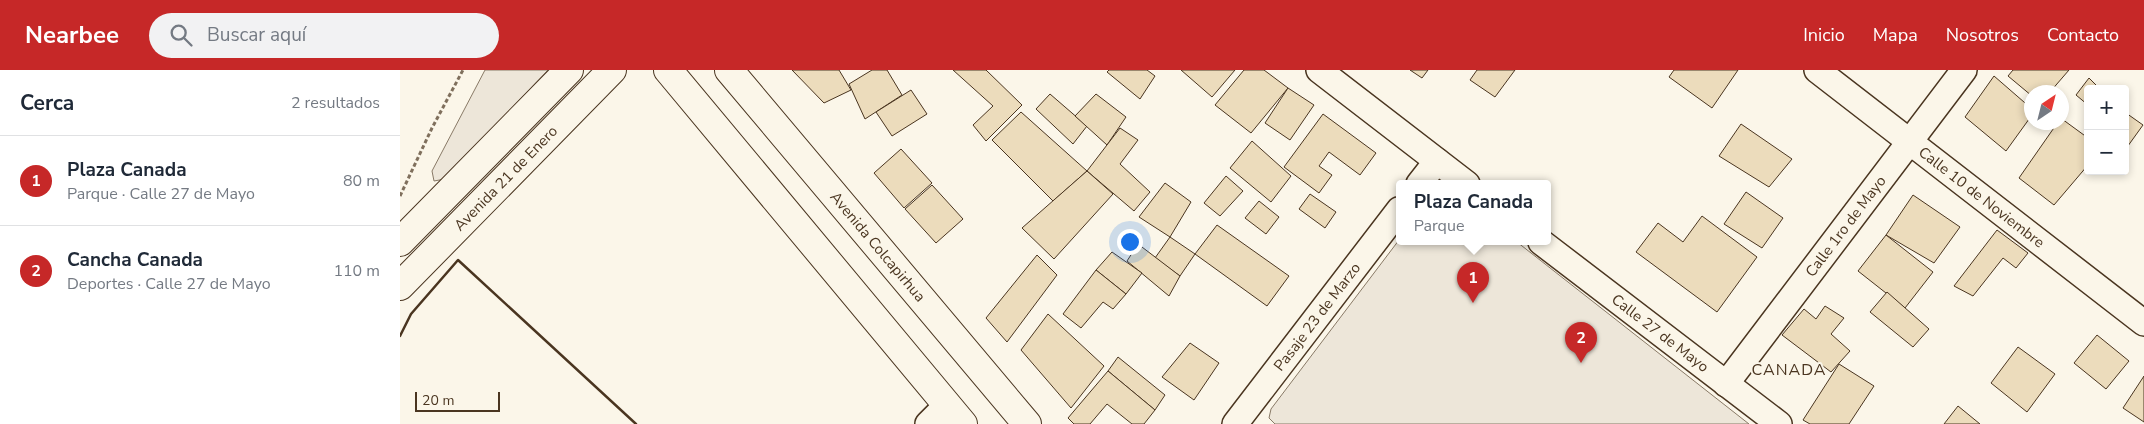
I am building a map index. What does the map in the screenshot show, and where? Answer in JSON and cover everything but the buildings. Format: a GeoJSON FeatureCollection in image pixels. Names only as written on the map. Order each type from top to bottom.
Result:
{"type":"FeatureCollection","features":[{"type":"Feature","properties":{"kind":"main road","name":"Avenida 21 de Enero"},"geometry":{"type":"LineString","coordinates":[[400,242],[569,70]]}},
{"type":"Feature","properties":{"kind":"main road","name":"Avenida 21 de Enero"},"geometry":{"type":"LineString","coordinates":[[400,286],[612,70]]}},
{"type":"Feature","properties":{"kind":"main road"},"geometry":{"type":"LineString","coordinates":[[668,70],[955,414]]}},
{"type":"Feature","properties":{"kind":"main road","name":"Avenida Colcapirhua"},"geometry":{"type":"LineString","coordinates":[[729,70],[1027,424]]}},
{"type":"Feature","properties":{"kind":"street"},"geometry":{"type":"LineString","coordinates":[[1319,70],[1462,180]]}},
{"type":"Feature","properties":{"kind":"street","name":"Calle 10 de Noviembre"},"geometry":{"type":"LineString","coordinates":[[1817,70],[2144,323]]}},
{"type":"Feature","properties":{"kind":"street","name":"Calle 1ro de Mayo"},"geometry":{"type":"LineString","coordinates":[[1726,384],[1964,70]]}},
{"type":"Feature","properties":{"kind":"street"},"geometry":{"type":"LineString","coordinates":[[1422,180],[1437,161]]}},
{"type":"Feature","properties":{"kind":"street","name":"Pasaje 23 de Marzo"},"geometry":{"type":"LineString","coordinates":[[1245,421],[1396,214]]}},
{"type":"Feature","properties":{"kind":"street","name":"Calle 27 de Mayo"},"geometry":{"type":"LineString","coordinates":[[1545,245],[1779,424]]}},
{"type":"Feature","properties":{"kind":"street"},"geometry":{"type":"LineString","coordinates":[[928,424],[955,414]]}},
{"type":"Feature","properties":{"kind":"path"},"geometry":{"type":"LineString","coordinates":[[400,196],[432,128],[463,70]]}},
{"type":"Feature","properties":{"kind":"shaded area"},"geometry":{"type":"Polygon","coordinates":[[[485,70],[548,70],[445,179],[434,181],[432,171],[485,70]]]}},
{"type":"Feature","properties":{"kind":"shaded area"},"geometry":{"type":"Polygon","coordinates":[[[1396,244],[1521,245],[1749,424],[1275,424],[1269,418],[1271,409],[1396,244]]]}},
{"type":"Feature","properties":{"kind":"wall"},"geometry":{"type":"LineString","coordinates":[[400,336],[411,314],[458,260],[636,424]]}},
{"type":"Feature","properties":{"kind":"place","name":"Plaza Canada"},"geometry":{"type":"Point","coordinates":[1473,303]}},
{"type":"Feature","properties":{"kind":"place","name":"Cancha Canada"},"geometry":{"type":"Point","coordinates":[1581,363]}},
{"type":"Feature","properties":{"kind":"district","name":"CANADA"},"geometry":{"type":"Point","coordinates":[1789,370]}}]}
